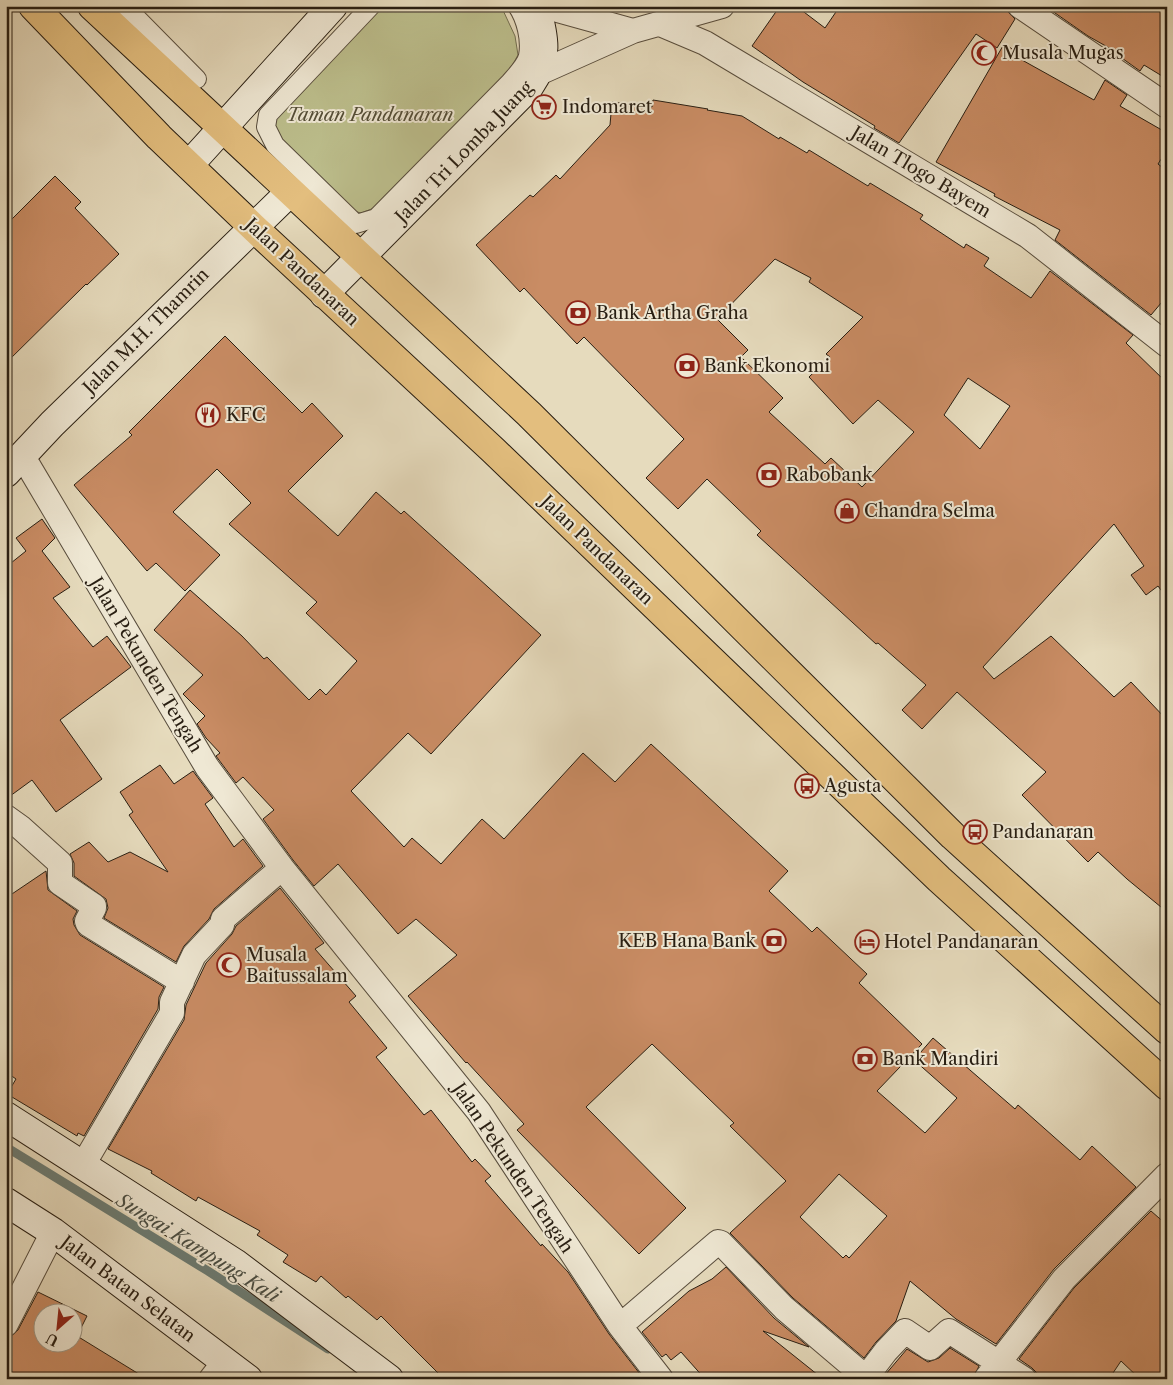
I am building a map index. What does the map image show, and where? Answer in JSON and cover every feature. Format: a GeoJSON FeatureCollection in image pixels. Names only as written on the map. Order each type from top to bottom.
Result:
{"type":"FeatureCollection","features":[{"type":"Feature","properties":{"kind":"main road","name":"Jalan Pandanaran"},"geometry":{"type":"LineString","coordinates":[[33,6],[159,136],[253,227],[493,450],[939,879],[1167,1086]]}},
{"type":"Feature","properties":{"kind":"main road"},"geometry":{"type":"LineString","coordinates":[[92,6],[222,129],[298,184],[360,257],[529,414],[953,836],[1167,1030]]}},
{"type":"Feature","properties":{"kind":"main road"},"geometry":{"type":"LineString","coordinates":[[189,165],[333,6]]}},
{"type":"Feature","properties":{"kind":"main road","name":"Jalan Tri Lomba Juang"},"geometry":{"type":"LineString","coordinates":[[324,294],[529,87],[539,73],[544,54],[542,29],[536,6]]}},
{"type":"Feature","properties":{"kind":"main road","name":"Jalan M.H. Thamrin"},"geometry":{"type":"LineString","coordinates":[[14,464],[298,184]]}},
{"type":"Feature","properties":{"kind":"main road"},"geometry":{"type":"LineString","coordinates":[[6,1116],[235,1263],[389,1379]]}},
{"type":"Feature","properties":{"kind":"main road","name":"Jalan Batan Selatan"},"geometry":{"type":"LineString","coordinates":[[6,1202],[53,1232],[218,1370],[248,1379]]}},
{"type":"Feature","properties":{"kind":"street"},"geometry":{"type":"LineString","coordinates":[[125,6],[197,79]]}},
{"type":"Feature","properties":{"kind":"street"},"geometry":{"type":"LineString","coordinates":[[371,6],[268,115],[266,127],[298,184],[338,205],[356,224],[376,218],[519,71],[528,57],[528,39],[526,26],[517,6]]}},
{"type":"Feature","properties":{"kind":"street"},"geometry":{"type":"LineString","coordinates":[[543,6],[633,31]]}},
{"type":"Feature","properties":{"kind":"street"},"geometry":{"type":"LineString","coordinates":[[539,73],[633,31],[722,6]]}},
{"type":"Feature","properties":{"kind":"street"},"geometry":{"type":"LineString","coordinates":[[1020,6],[1167,106]]}},
{"type":"Feature","properties":{"kind":"street","name":"Jalan Tlogo Bayem"},"geometry":{"type":"LineString","coordinates":[[660,24],[705,43],[1028,236],[1167,345]]}},
{"type":"Feature","properties":{"kind":"street","name":"Jalan Pekunden Tengah"},"geometry":{"type":"LineString","coordinates":[[14,464],[207,767],[282,868],[479,1112],[620,1326],[661,1379]]}},
{"type":"Feature","properties":{"kind":"street"},"geometry":{"type":"LineString","coordinates":[[6,817],[20,826],[60,863],[60,883],[94,906],[87,921],[88,924],[182,982]]}},
{"type":"Feature","properties":{"kind":"street"},"geometry":{"type":"LineString","coordinates":[[83,1165],[172,1013],[172,1002],[194,955],[222,925],[223,919],[282,868]]}},
{"type":"Feature","properties":{"kind":"street"},"geometry":{"type":"LineString","coordinates":[[991,1371],[1064,1279],[1167,1175]]}},
{"type":"Feature","properties":{"kind":"street"},"geometry":{"type":"LineString","coordinates":[[6,1324],[53,1232]]}},
{"type":"Feature","properties":{"kind":"street"},"geometry":{"type":"LineString","coordinates":[[620,1326],[718,1242],[784,1308],[864,1376],[867,1376],[903,1332],[907,1331],[930,1348],[946,1333],[951,1332],[991,1371],[1024,1379]]}},
{"type":"Feature","properties":{"kind":"green space","name":"Taman Pandanaran"},"geometry":{"type":"Polygon","coordinates":[[[381,6],[501,6],[515,36],[518,55],[509,71],[374,208],[361,213],[350,210],[277,139],[272,127],[277,114],[381,6]]]}},
{"type":"Feature","properties":{"kind":"building"},"geometry":{"type":"Polygon","coordinates":[[[780,6],[796,6],[825,28],[840,6],[1006,6],[1008,12],[1015,19],[997,48],[976,34],[899,143],[803,82],[752,46],[780,6]]]}},
{"type":"Feature","properties":{"kind":"building"},"geometry":{"type":"Polygon","coordinates":[[[1045,6],[1167,6],[1167,79],[1144,65],[1140,71],[1119,56],[1120,54],[1088,36],[1045,6]]]}},
{"type":"Feature","properties":{"kind":"building"},"geometry":{"type":"Polygon","coordinates":[[[1004,44],[1024,56],[1022,60],[1094,100],[1105,80],[1127,95],[1120,106],[1167,133],[1167,150],[1158,164],[1167,171],[1167,296],[1151,315],[1055,240],[1060,230],[994,196],[995,194],[936,162],[1004,44]]]}},
{"type":"Feature","properties":{"kind":"building"},"geometry":{"type":"Polygon","coordinates":[[[653,100],[742,116],[779,139],[780,137],[807,153],[809,150],[868,186],[870,183],[923,215],[920,219],[964,248],[966,244],[989,258],[984,266],[1031,298],[1050,271],[1133,335],[1126,343],[1167,383],[1167,598],[1158,586],[1146,595],[1131,575],[1144,566],[1114,524],[983,667],[994,679],[1051,636],[1114,697],[1131,682],[1167,720],[1167,912],[1098,852],[1088,862],[1022,795],[1046,772],[957,692],[922,729],[902,710],[926,685],[878,643],[876,644],[757,535],[761,531],[707,479],[678,509],[646,478],[684,439],[584,337],[577,344],[524,288],[520,292],[476,245],[530,195],[533,197],[556,175],[560,179],[610,125],[612,102],[652,107],[653,100]],[[775,259],[717,319],[748,350],[741,357],[783,398],[769,412],[825,464],[831,458],[862,487],[914,432],[878,400],[853,424],[809,377],[830,357],[826,354],[863,317],[809,282],[811,278],[775,259]],[[968,378],[944,415],[980,449],[1010,406],[968,378]]]}},
{"type":"Feature","properties":{"kind":"building"},"geometry":{"type":"Polygon","coordinates":[[[55,176],[81,202],[75,208],[119,254],[6,363],[6,225],[55,176]]]}},
{"type":"Feature","properties":{"kind":"building"},"geometry":{"type":"Polygon","coordinates":[[[225,336],[302,413],[312,403],[343,436],[288,491],[338,536],[376,492],[401,514],[404,511],[541,635],[431,754],[408,733],[351,791],[404,847],[412,838],[441,864],[482,819],[504,839],[583,753],[615,782],[651,744],[788,871],[769,891],[812,932],[817,927],[867,974],[859,983],[922,1044],[877,1091],[925,1133],[957,1098],[914,1060],[933,1038],[1015,1109],[1018,1105],[1080,1160],[1092,1146],[1136,1187],[1054,1269],[996,1344],[956,1319],[910,1281],[896,1321],[864,1358],[793,1298],[730,1233],[786,1181],[730,1126],[734,1123],[652,1044],[586,1107],[686,1208],[639,1254],[517,1130],[524,1124],[466,1063],[408,996],[457,955],[416,919],[398,934],[338,864],[314,886],[263,819],[274,810],[243,777],[236,783],[216,756],[220,753],[206,738],[197,724],[205,716],[183,694],[203,675],[154,630],[190,590],[242,636],[264,659],[267,657],[309,700],[320,689],[326,695],[357,661],[306,613],[317,602],[229,524],[251,503],[217,469],[173,512],[220,555],[185,591],[156,563],[147,571],[74,485],[132,435],[129,432],[225,336]],[[839,1174],[800,1217],[843,1258],[846,1255],[849,1258],[887,1216],[839,1174]]]}},
{"type":"Feature","properties":{"kind":"building"},"geometry":{"type":"Polygon","coordinates":[[[42,519],[55,538],[42,551],[70,587],[53,598],[93,647],[107,636],[131,667],[60,720],[102,779],[56,812],[32,780],[6,799],[6,567],[26,551],[16,538],[42,519]]]}},
{"type":"Feature","properties":{"kind":"building"},"geometry":{"type":"Polygon","coordinates":[[[160,765],[174,784],[193,771],[213,798],[205,804],[234,847],[243,839],[263,866],[214,909],[209,919],[184,946],[176,962],[104,918],[108,908],[106,899],[74,876],[74,863],[70,854],[89,842],[108,862],[130,852],[168,872],[129,815],[133,812],[120,792],[160,765]]]}},
{"type":"Feature","properties":{"kind":"building"},"geometry":{"type":"Polygon","coordinates":[[[46,871],[48,890],[77,911],[73,919],[80,935],[164,987],[159,997],[158,1009],[84,1136],[78,1133],[77,1136],[7,1094],[16,1079],[6,1072],[6,898],[46,871]]]}},
{"type":"Feature","properties":{"kind":"building"},"geometry":{"type":"Polygon","coordinates":[[[280,888],[324,943],[315,949],[356,996],[349,1002],[387,1048],[376,1057],[424,1115],[431,1110],[472,1162],[475,1159],[491,1176],[485,1181],[541,1246],[542,1244],[568,1272],[609,1334],[640,1374],[633,1379],[444,1379],[381,1316],[377,1320],[348,1296],[346,1298],[321,1276],[316,1282],[283,1262],[288,1255],[257,1235],[260,1231],[198,1197],[196,1201],[151,1173],[152,1171],[108,1149],[184,1020],[186,1005],[206,963],[232,934],[236,926],[280,888]]]}},
{"type":"Feature","properties":{"kind":"building"},"geometry":{"type":"Polygon","coordinates":[[[1151,1211],[1167,1225],[1167,1379],[1140,1379],[1121,1361],[1109,1379],[1037,1378],[1036,1372],[1019,1359],[1074,1288],[1151,1211]]]}},
{"type":"Feature","properties":{"kind":"building"},"geometry":{"type":"Polygon","coordinates":[[[726,1267],[774,1318],[809,1347],[763,1331],[823,1379],[705,1379],[681,1352],[671,1360],[666,1354],[662,1357],[642,1332],[689,1291],[712,1279],[726,1267]]]}},
{"type":"Feature","properties":{"kind":"building"},"geometry":{"type":"Polygon","coordinates":[[[38,1292],[58,1302],[33,1302],[38,1292]]]}},
{"type":"Feature","properties":{"kind":"building"},"geometry":{"type":"Polygon","coordinates":[[[32,1303],[32,1352],[82,1352],[82,1339],[147,1379],[6,1379],[6,1345],[10,1337],[18,1330],[32,1303]]]}},
{"type":"Feature","properties":{"kind":"building"},"geometry":{"type":"Polygon","coordinates":[[[82,1314],[87,1316],[82,1326],[82,1314]]]}},
{"type":"Feature","properties":{"kind":"building"},"geometry":{"type":"Polygon","coordinates":[[[950,1348],[979,1366],[973,1379],[894,1379],[885,1375],[907,1349],[928,1362],[939,1358],[950,1348]]]}},
{"type":"Feature","properties":{"kind":"waterway","name":"Sungai Kampung Kali"},"geometry":{"type":"LineString","coordinates":[[6,1147],[208,1271],[328,1349]]}},
{"type":"Feature","properties":{"kind":"place","name":"Musala Mugas"},"geometry":{"type":"Point","coordinates":[984,53]}},
{"type":"Feature","properties":{"kind":"place","name":"Indomaret"},"geometry":{"type":"Point","coordinates":[544,107]}},
{"type":"Feature","properties":{"kind":"place","name":"Bank Artha Graha"},"geometry":{"type":"Point","coordinates":[578,313]}},
{"type":"Feature","properties":{"kind":"place","name":"Bank Ekonomi"},"geometry":{"type":"Point","coordinates":[687,366]}},
{"type":"Feature","properties":{"kind":"place","name":"KFC"},"geometry":{"type":"Point","coordinates":[208,415]}},
{"type":"Feature","properties":{"kind":"place","name":"Rabobank"},"geometry":{"type":"Point","coordinates":[769,475]}},
{"type":"Feature","properties":{"kind":"place","name":"Chandra Selma"},"geometry":{"type":"Point","coordinates":[847,511]}},
{"type":"Feature","properties":{"kind":"place","name":"Agusta"},"geometry":{"type":"Point","coordinates":[807,786]}},
{"type":"Feature","properties":{"kind":"place","name":"Pandanaran"},"geometry":{"type":"Point","coordinates":[975,832]}},
{"type":"Feature","properties":{"kind":"place","name":"KEB Hana Bank"},"geometry":{"type":"Point","coordinates":[774,941]}},
{"type":"Feature","properties":{"kind":"place","name":"Hotel Pandanaran"},"geometry":{"type":"Point","coordinates":[867,942]}},
{"type":"Feature","properties":{"kind":"place","name":"Musala Baitussalam"},"geometry":{"type":"Point","coordinates":[229,965]}},
{"type":"Feature","properties":{"kind":"place","name":"Bank Mandiri"},"geometry":{"type":"Point","coordinates":[865,1059]}}]}
